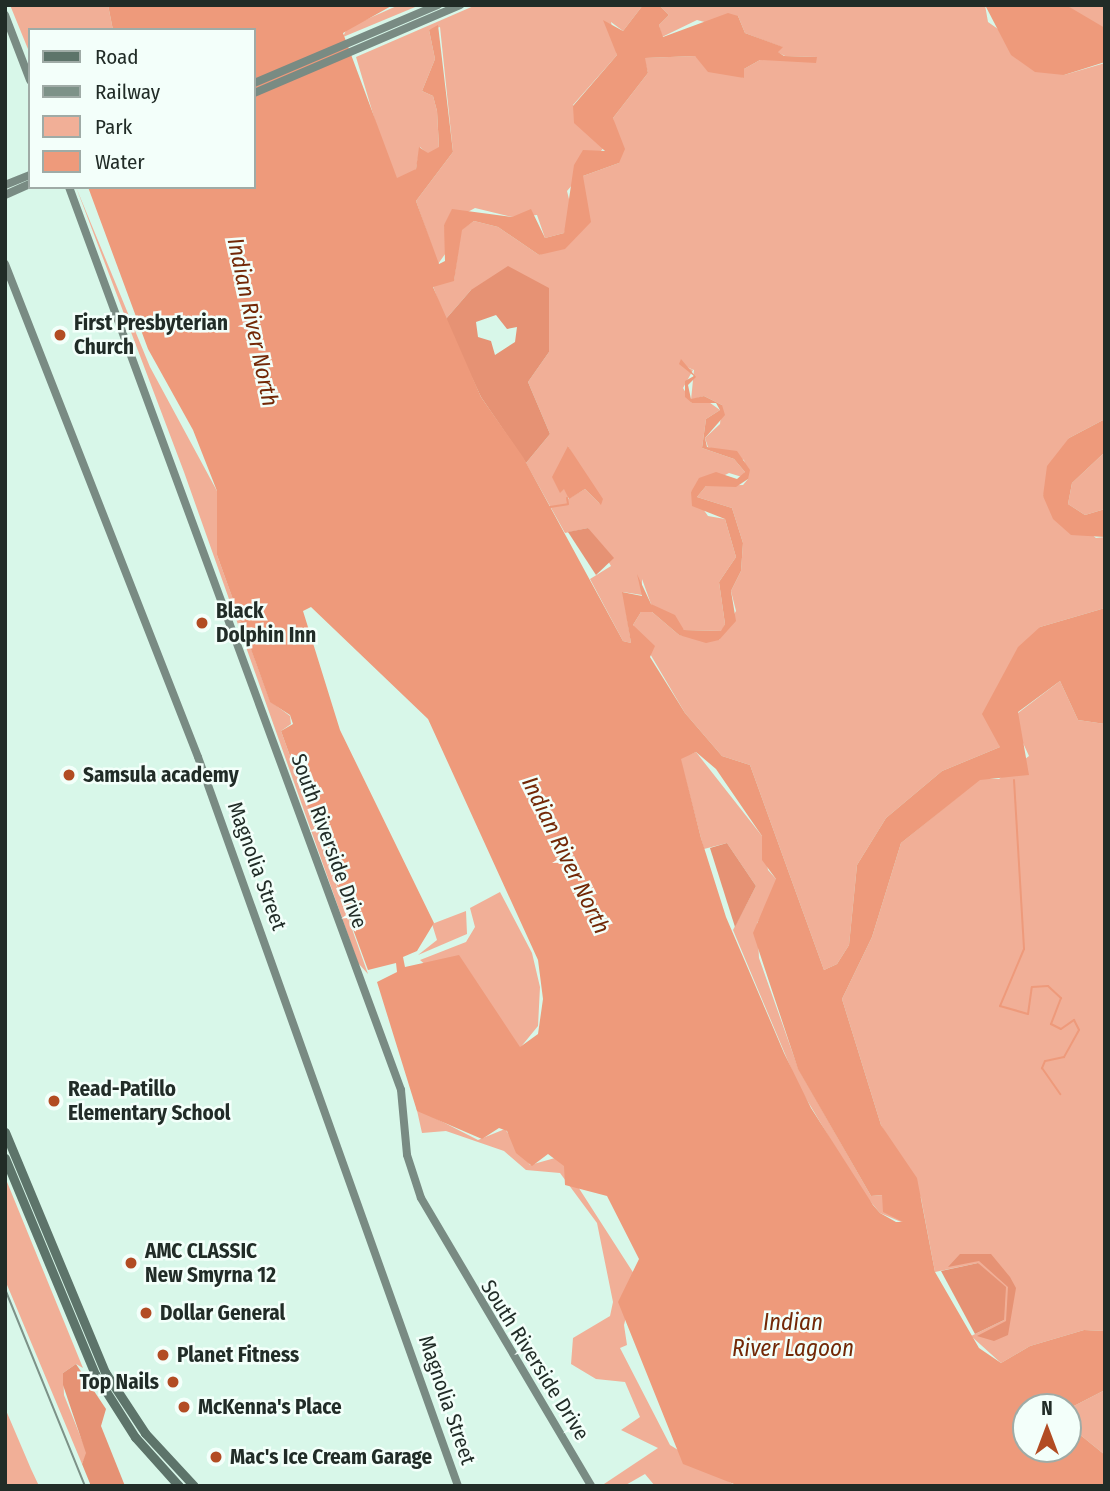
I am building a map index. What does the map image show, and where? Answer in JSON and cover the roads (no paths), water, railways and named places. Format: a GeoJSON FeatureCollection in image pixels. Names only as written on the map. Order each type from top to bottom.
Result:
{"type":"FeatureCollection","features":[{"type":"Feature","properties":{"kind":"main road"},"geometry":{"type":"LineString","coordinates":[[5,1132],[95,1374],[135,1437],[179,1486]]}},
{"type":"Feature","properties":{"kind":"main road"},"geometry":{"type":"LineString","coordinates":[[5,1158],[114,1388],[194,1486]]}},
{"type":"Feature","properties":{"kind":"street"},"geometry":{"type":"LineString","coordinates":[[256,82],[438,5]]}},
{"type":"Feature","properties":{"kind":"street"},"geometry":{"type":"LineString","coordinates":[[256,92],[460,5]]}},
{"type":"Feature","properties":{"kind":"street"},"geometry":{"type":"LineString","coordinates":[[5,15],[28,75]]}},
{"type":"Feature","properties":{"kind":"street"},"geometry":{"type":"LineString","coordinates":[[5,185],[28,176]]}},
{"type":"Feature","properties":{"kind":"street"},"geometry":{"type":"LineString","coordinates":[[5,195],[28,185]]}},
{"type":"Feature","properties":{"kind":"street","name":"South Riverside Drive"},"geometry":{"type":"LineString","coordinates":[[70,189],[401,1090],[407,1155],[421,1198],[591,1486]]}},
{"type":"Feature","properties":{"kind":"street","name":"Magnolia Street"},"geometry":{"type":"LineString","coordinates":[[5,264],[203,769],[458,1486]]}},
{"type":"Feature","properties":{"kind":"water","name":"Indian River Lagoon"},"geometry":{"type":"Polygon","coordinates":[[[108,5],[393,5],[343,33],[397,178],[416,169],[419,147],[428,153],[439,147],[437,111],[433,96],[422,91],[435,59],[429,30],[438,25],[453,152],[416,201],[439,264],[445,261],[444,225],[452,209],[512,217],[531,209],[545,238],[564,233],[574,165],[583,150],[605,151],[574,123],[573,106],[617,55],[603,20],[623,31],[643,5],[659,5],[669,15],[659,25],[663,37],[728,13],[738,16],[745,33],[783,47],[778,52],[784,56],[817,57],[816,63],[760,60],[744,69],[744,78],[708,72],[695,56],[645,58],[648,73],[613,118],[625,149],[619,163],[583,176],[591,222],[565,249],[539,255],[498,227],[474,221],[462,230],[454,281],[433,287],[481,397],[523,457],[623,641],[631,643],[622,592],[642,596],[637,574],[651,604],[675,615],[684,630],[721,631],[725,624],[719,582],[736,557],[725,519],[692,506],[691,492],[699,478],[716,472],[737,479],[745,472],[734,459],[702,448],[706,419],[720,410],[716,403],[692,403],[685,397],[685,381],[694,376],[679,364],[681,359],[696,377],[688,385],[691,399],[704,396],[722,405],[725,415],[705,438],[707,447],[737,451],[750,470],[748,479],[736,487],[706,486],[697,497],[732,508],[743,543],[741,571],[731,591],[736,621],[719,640],[706,643],[679,635],[652,612],[641,612],[633,625],[655,646],[650,657],[685,713],[722,756],[750,765],[824,970],[837,964],[849,945],[857,865],[886,818],[942,771],[1000,747],[982,714],[1018,647],[1040,627],[1105,608],[1105,724],[1078,720],[1060,681],[1018,712],[1029,775],[980,780],[901,843],[872,937],[842,999],[881,1125],[917,1178],[935,1272],[979,1348],[1001,1363],[1030,1346],[1084,1330],[1105,1331],[1105,1390],[1082,1402],[1082,1393],[1012,1393],[1012,1463],[1082,1463],[1082,1436],[1105,1455],[1105,1486],[739,1486],[683,1464],[618,1302],[639,1259],[607,1196],[565,1185],[564,1166],[548,1154],[532,1166],[516,1153],[507,1131],[499,1128],[482,1139],[417,1111],[377,982],[397,972],[396,963],[368,970],[299,782],[305,770],[295,770],[281,731],[293,724],[290,715],[270,702],[217,555],[217,491],[193,430],[148,349],[89,189],[256,189],[256,28],[113,28],[108,5]],[[311,607],[303,611],[340,730],[434,923],[417,951],[403,957],[405,967],[459,955],[520,1047],[538,1034],[543,999],[538,960],[428,719],[311,607]],[[696,752],[681,759],[701,838],[726,917],[784,1053],[811,1108],[873,1205],[880,1213],[896,1222],[903,1222],[883,1212],[882,1195],[871,1196],[798,1069],[753,933],[776,879],[762,860],[762,836],[716,769],[696,752]]]}},
{"type":"Feature","properties":{"kind":"water"},"geometry":{"type":"Polygon","coordinates":[[[985,5],[1066,5],[1105,28],[1105,62],[1064,75],[1035,72],[1011,55],[985,5]]]}},
{"type":"Feature","properties":{"kind":"water"},"geometry":{"type":"Polygon","coordinates":[[[1105,419],[1105,452],[1072,483],[1068,504],[1085,515],[1105,509],[1105,537],[1071,535],[1053,519],[1043,496],[1047,466],[1069,438],[1105,419]]]}},
{"type":"Feature","properties":{"kind":"water"},"geometry":{"type":"Polygon","coordinates":[[[568,446],[603,499],[601,505],[585,489],[569,499],[564,489],[560,493],[552,477],[568,446]]]}},
{"type":"Feature","properties":{"kind":"waterway"},"geometry":{"type":"LineString","coordinates":[[550,507],[568,504],[567,498]]}},
{"type":"Feature","properties":{"kind":"waterway"},"geometry":{"type":"LineString","coordinates":[[1014,780],[1024,949],[1000,1006],[1028,1014],[1032,987],[1048,986],[1061,998],[1051,1024],[1061,1029],[1074,1020],[1079,1030],[1064,1057],[1045,1061],[1042,1068],[1060,1094]]}},
{"type":"Feature","properties":{"kind":"railway"},"geometry":{"type":"LineString","coordinates":[[5,1289],[85,1486]]}},
{"type":"Feature","properties":{"kind":"place","name":"First Presbyterian Church"},"geometry":{"type":"Point","coordinates":[60,335]}},
{"type":"Feature","properties":{"kind":"place","name":"Black Dolphin Inn"},"geometry":{"type":"Point","coordinates":[202,623]}},
{"type":"Feature","properties":{"kind":"place","name":"Samsula academy"},"geometry":{"type":"Point","coordinates":[69,775]}},
{"type":"Feature","properties":{"kind":"place","name":"Read-Patillo Elementary School"},"geometry":{"type":"Point","coordinates":[54,1101]}},
{"type":"Feature","properties":{"kind":"place","name":"AMC CLASSIC New Smyrna 12"},"geometry":{"type":"Point","coordinates":[131,1263]}},
{"type":"Feature","properties":{"kind":"place","name":"Dollar General"},"geometry":{"type":"Point","coordinates":[146,1313]}},
{"type":"Feature","properties":{"kind":"place","name":"Planet Fitness"},"geometry":{"type":"Point","coordinates":[163,1355]}},
{"type":"Feature","properties":{"kind":"place","name":"Top Nails"},"geometry":{"type":"Point","coordinates":[173,1382]}},
{"type":"Feature","properties":{"kind":"place","name":"McKenna's Place"},"geometry":{"type":"Point","coordinates":[184,1407]}},
{"type":"Feature","properties":{"kind":"place","name":"Mac's Ice Cream Garage"},"geometry":{"type":"Point","coordinates":[216,1457]}},
{"type":"Feature","properties":{"kind":"water label","name":"Indian River North"},"geometry":{"type":"Point","coordinates":[253,322]}},
{"type":"Feature","properties":{"kind":"water label","name":"Indian River North"},"geometry":{"type":"Point","coordinates":[566,855]}}]}
